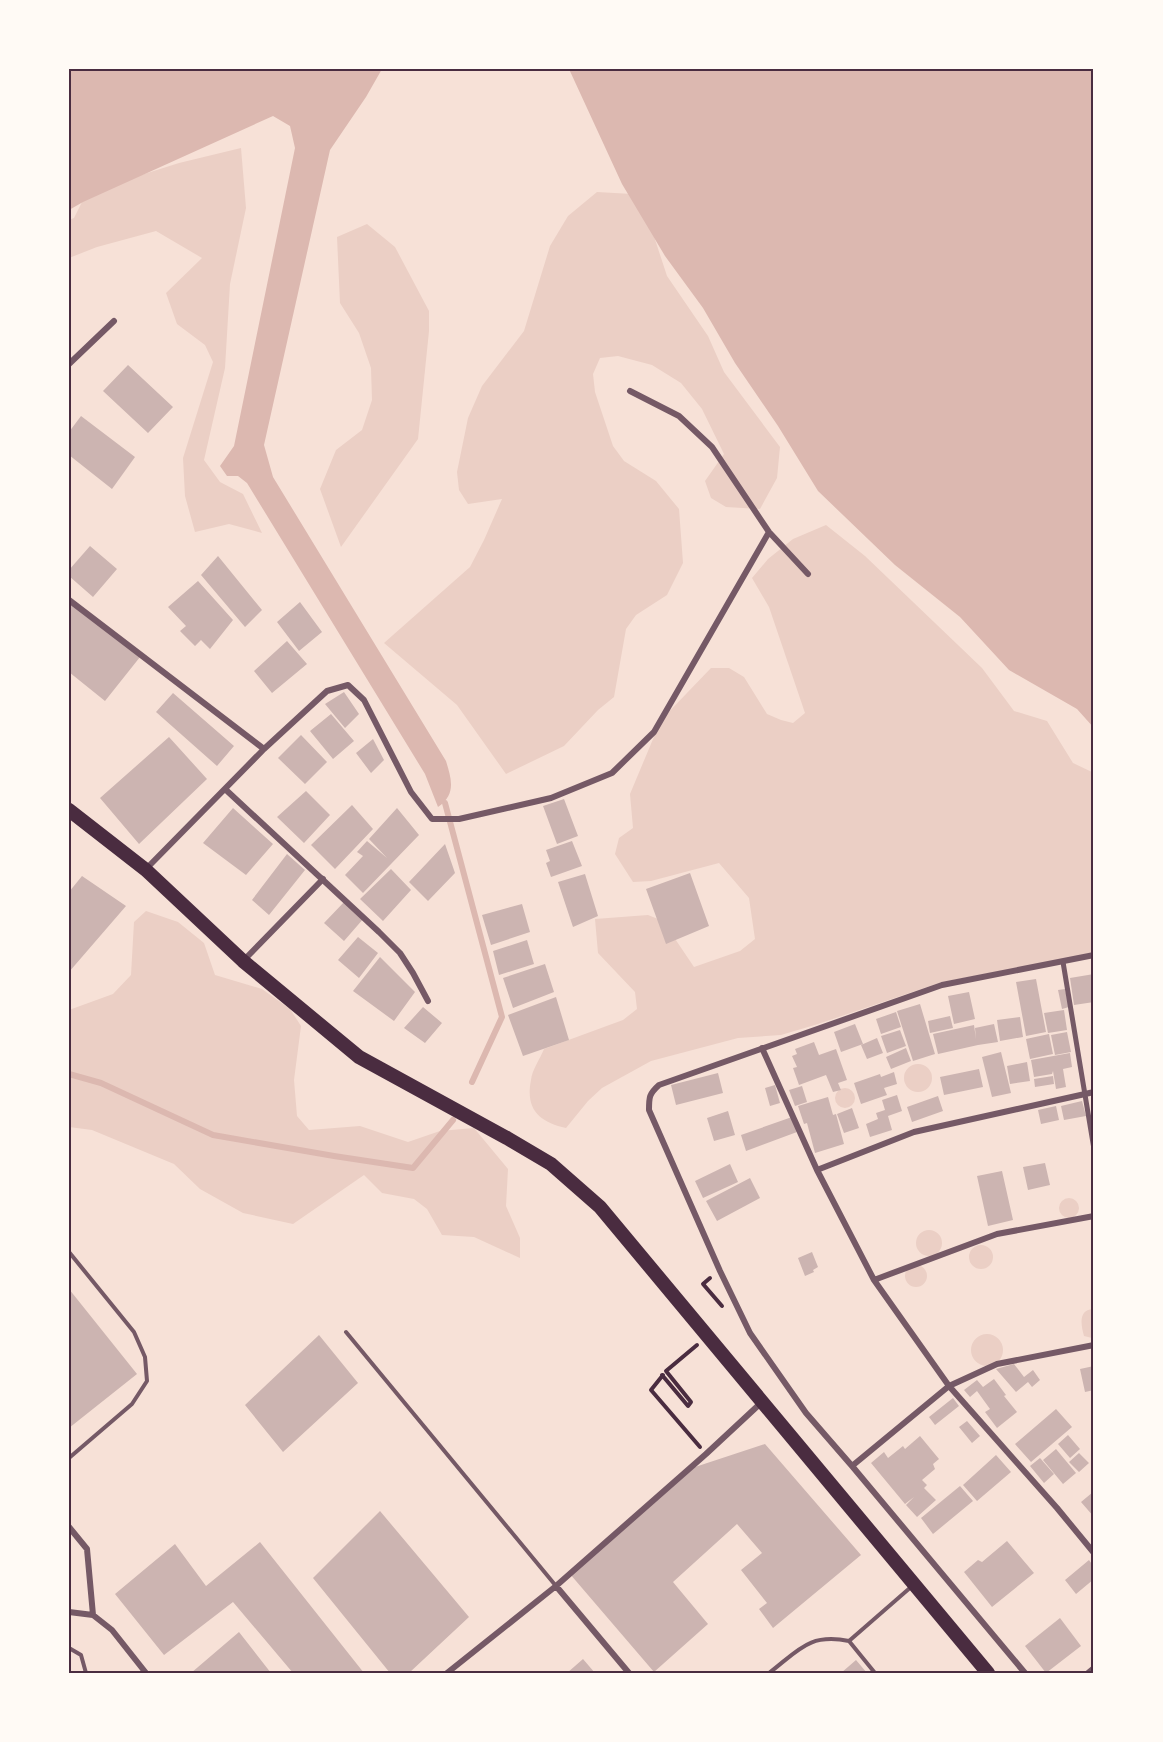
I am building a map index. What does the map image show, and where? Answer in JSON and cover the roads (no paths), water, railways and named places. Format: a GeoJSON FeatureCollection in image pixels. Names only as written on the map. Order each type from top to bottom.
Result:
{"type":"FeatureCollection","features":[{"type":"Feature","properties":{"kind":"main road"},"geometry":{"type":"LineString","coordinates":[[69,810],[146,870],[243,961],[358,1057],[551,1164],[600,1207],[988,1673]]}},
{"type":"Feature","properties":{"kind":"street"},"geometry":{"type":"LineString","coordinates":[[69,364],[114,321]]}},
{"type":"Feature","properties":{"kind":"street"},"geometry":{"type":"LineString","coordinates":[[630,391],[679,416],[712,447],[769,532],[808,574]]}},
{"type":"Feature","properties":{"kind":"street"},"geometry":{"type":"LineString","coordinates":[[146,870],[264,749],[327,691],[348,685],[364,700],[411,792],[432,819],[459,819],[551,798],[612,773],[654,732],[769,532]]}},
{"type":"Feature","properties":{"kind":"street"},"geometry":{"type":"LineString","coordinates":[[69,600],[264,749]]}},
{"type":"Feature","properties":{"kind":"street"},"geometry":{"type":"LineString","coordinates":[[225,789],[400,953],[428,1001]]}},
{"type":"Feature","properties":{"kind":"street"},"geometry":{"type":"LineString","coordinates":[[243,961],[323,879]]}},
{"type":"Feature","properties":{"kind":"street"},"geometry":{"type":"LineString","coordinates":[[1025,1673],[806,1413],[750,1333],[649,1110],[649,1099],[651,1092],[659,1085],[942,985],[1094,955]]}},
{"type":"Feature","properties":{"kind":"street"},"geometry":{"type":"LineString","coordinates":[[1063,962],[1094,1149]]}},
{"type":"Feature","properties":{"kind":"street"},"geometry":{"type":"LineString","coordinates":[[762,1048],[817,1170],[874,1280],[949,1386],[1094,1553]]}},
{"type":"Feature","properties":{"kind":"street"},"geometry":{"type":"LineString","coordinates":[[817,1170],[914,1132],[1094,1092]]}},
{"type":"Feature","properties":{"kind":"street"},"geometry":{"type":"LineString","coordinates":[[874,1280],[997,1234],[1094,1216]]}},
{"type":"Feature","properties":{"kind":"street"},"geometry":{"type":"LineString","coordinates":[[852,1466],[949,1386],[997,1364],[1094,1345]]}},
{"type":"Feature","properties":{"kind":"street"},"geometry":{"type":"LineString","coordinates":[[447,1673],[556,1586],[763,1401]]}},
{"type":"Feature","properties":{"kind":"street"},"geometry":{"type":"LineString","coordinates":[[69,1527],[87,1549],[93,1616]]}},
{"type":"Feature","properties":{"kind":"street"},"geometry":{"type":"LineString","coordinates":[[556,1586],[629,1673]]}},
{"type":"Feature","properties":{"kind":"street"},"geometry":{"type":"LineString","coordinates":[[69,1612],[93,1616],[112,1630],[146,1673]]}},
{"type":"Feature","properties":{"kind":"street"},"geometry":{"type":"LineString","coordinates":[[1088,1673],[1094,1668]]}},
{"type":"Feature","properties":{"kind":"lane"},"geometry":{"type":"LineString","coordinates":[[69,1252],[134,1332],[145,1358],[147,1381],[132,1404],[69,1458]]}},
{"type":"Feature","properties":{"kind":"lane"},"geometry":{"type":"LineString","coordinates":[[346,1332],[556,1586]]}},
{"type":"Feature","properties":{"kind":"lane"},"geometry":{"type":"LineString","coordinates":[[849,1641],[914,1584]]}},
{"type":"Feature","properties":{"kind":"lane"},"geometry":{"type":"LineString","coordinates":[[769,1673],[809,1642],[833,1638],[849,1641],[875,1673]]}},
{"type":"Feature","properties":{"kind":"lane"},"geometry":{"type":"LineString","coordinates":[[69,1648],[81,1655],[86,1673]]}},
{"type":"Feature","properties":{"kind":"waterway"},"geometry":{"type":"LineString","coordinates":[[445,803],[502,1017],[472,1082]]}},
{"type":"Feature","properties":{"kind":"waterway"},"geometry":{"type":"LineString","coordinates":[[69,1074],[101,1083],[213,1135],[413,1168],[453,1120]]}}]}
